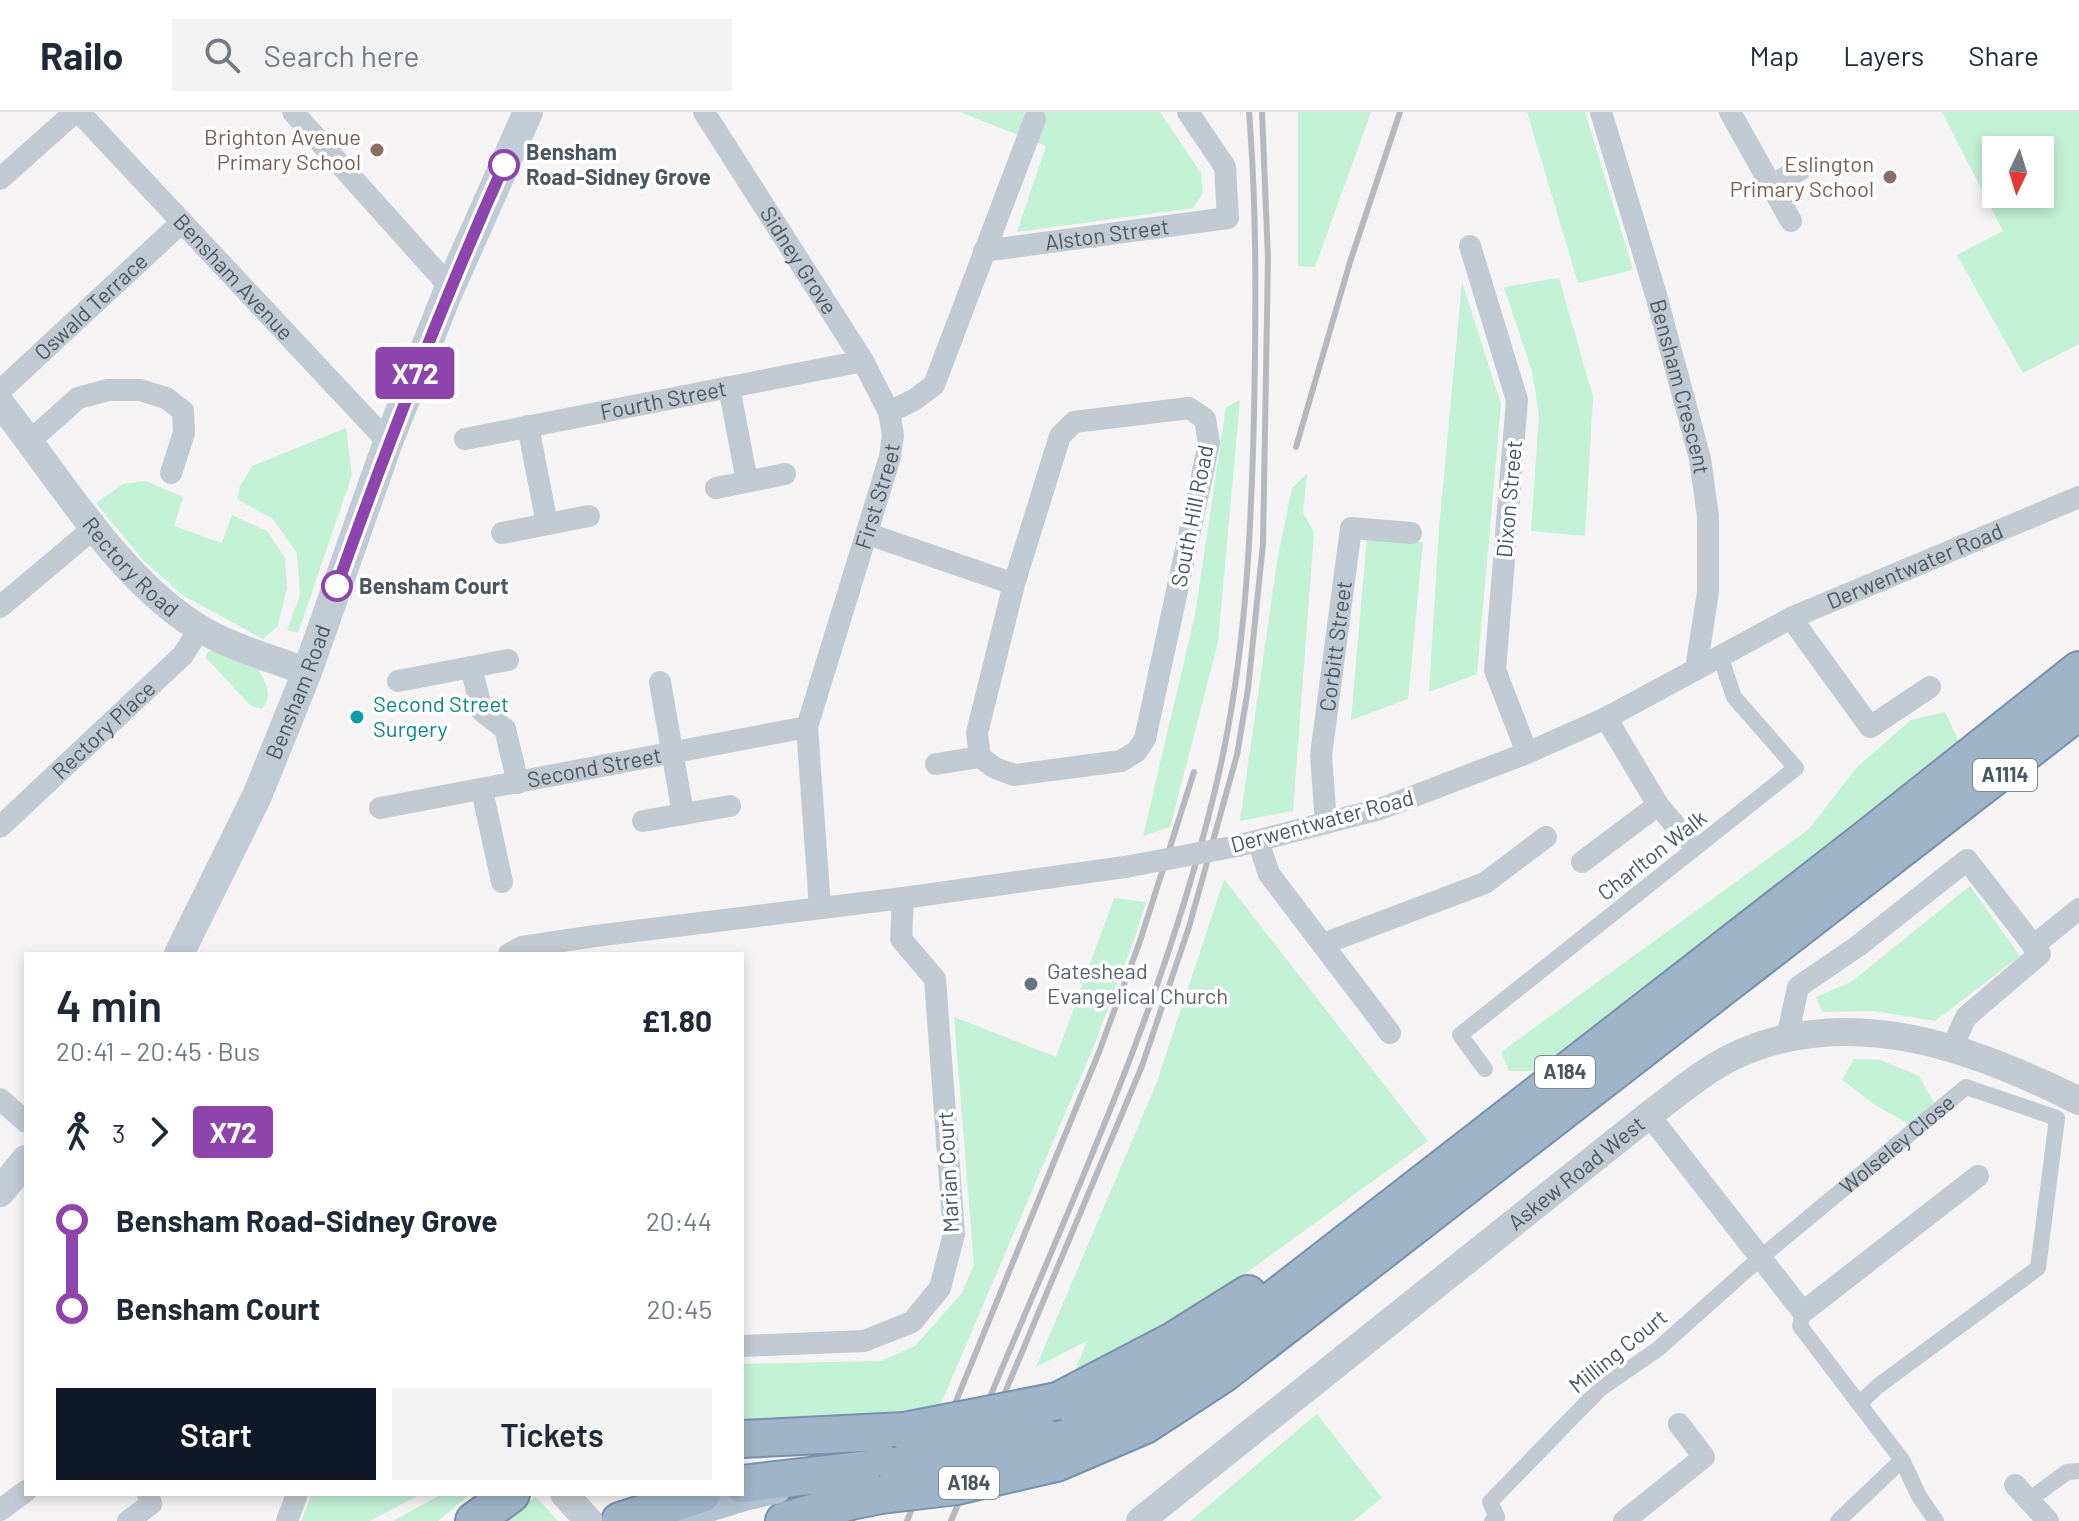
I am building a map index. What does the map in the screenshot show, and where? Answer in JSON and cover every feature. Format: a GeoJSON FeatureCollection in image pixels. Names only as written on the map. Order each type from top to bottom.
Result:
{"type":"FeatureCollection","features":[{"type":"Feature","properties":{"kind":"highway","name":"A184"},"geometry":{"type":"LineString","coordinates":[[784,1521],[868,1484],[958,1456],[1050,1450],[1145,1425],[1223,1374],[1930,825],[2076,681]]}},
{"type":"Feature","properties":{"kind":"highway","name":"A184"},"geometry":{"type":"LineString","coordinates":[[1050,1450],[1202,1355],[1870,836],[2076,681]]}},
{"type":"Feature","properties":{"kind":"highway","name":"A1114"},"geometry":{"type":"LineString","coordinates":[[1930,825],[2079,726]]}},
{"type":"Feature","properties":{"kind":"highway"},"geometry":{"type":"LineString","coordinates":[[744,1439],[905,1431],[1058,1401],[1173,1341],[1411,1193]]}},
{"type":"Feature","properties":{"kind":"highway","name":"A184"},"geometry":{"type":"LineString","coordinates":[[744,1484],[868,1484]]}},
{"type":"Feature","properties":{"kind":"highway"},"geometry":{"type":"LineString","coordinates":[[474,1521],[487,1496]]}},
{"type":"Feature","properties":{"kind":"highway"},"geometry":{"type":"LineString","coordinates":[[474,1521],[508,1496]]}},
{"type":"Feature","properties":{"kind":"highway"},"geometry":{"type":"LineString","coordinates":[[620,1521],[696,1496]]}},
{"type":"Feature","properties":{"kind":"main road","name":"Bensham Road"},"geometry":{"type":"LineString","coordinates":[[180,952],[257,796],[307,672],[388,442],[450,287],[528,112]]}},
{"type":"Feature","properties":{"kind":"main road"},"geometry":{"type":"LineString","coordinates":[[0,1192],[24,1162]]}},
{"type":"Feature","properties":{"kind":"main road"},"geometry":{"type":"LineString","coordinates":[[744,1494],[868,1484]]}},
{"type":"Feature","properties":{"kind":"main road"},"geometry":{"type":"LineString","coordinates":[[718,1521],[868,1484]]}},
{"type":"Feature","properties":{"kind":"main road"},"geometry":{"type":"LineString","coordinates":[[660,1521],[738,1496]]}},
{"type":"Feature","properties":{"kind":"street"},"geometry":{"type":"LineString","coordinates":[[0,179],[77,112]]}},
{"type":"Feature","properties":{"kind":"street","name":"Bensham Avenue"},"geometry":{"type":"LineString","coordinates":[[77,112],[388,442]]}},
{"type":"Feature","properties":{"kind":"street"},"geometry":{"type":"LineString","coordinates":[[293,112],[450,287]]}},
{"type":"Feature","properties":{"kind":"street","name":"Sidney Grove"},"geometry":{"type":"LineString","coordinates":[[704,112],[863,361],[889,412]]}},
{"type":"Feature","properties":{"kind":"street","name":"Alston Street"},"geometry":{"type":"LineString","coordinates":[[984,251],[1228,218],[1225,167],[1188,112]]}},
{"type":"Feature","properties":{"kind":"street","name":"Bensham Crescent"},"geometry":{"type":"LineString","coordinates":[[1601,112],[1656,295],[1700,459],[1708,516],[1708,592],[1696,669]]}},
{"type":"Feature","properties":{"kind":"street"},"geometry":{"type":"LineString","coordinates":[[1730,112],[1791,221]]}},
{"type":"Feature","properties":{"kind":"street","name":"First Street"},"geometry":{"type":"LineString","coordinates":[[820,907],[807,727],[890,457],[893,435],[889,412],[914,400],[934,385],[1035,119]]}},
{"type":"Feature","properties":{"kind":"street"},"geometry":{"type":"LineString","coordinates":[[1771,185],[1800,170]]}},
{"type":"Feature","properties":{"kind":"street","name":"Oswald Terrace"},"geometry":{"type":"LineString","coordinates":[[0,391],[182,222]]}},
{"type":"Feature","properties":{"kind":"street","name":"Dixon Street"},"geometry":{"type":"LineString","coordinates":[[1470,246],[1517,400],[1495,670],[1527,753]]}},
{"type":"Feature","properties":{"kind":"street","name":"Fourth Street"},"geometry":{"type":"LineString","coordinates":[[465,439],[863,361]]}},
{"type":"Feature","properties":{"kind":"street"},"geometry":{"type":"LineString","coordinates":[[729,387],[747,481]]}},
{"type":"Feature","properties":{"kind":"street"},"geometry":{"type":"LineString","coordinates":[[30,441],[78,398],[108,390],[140,390],[166,398],[183,411],[184,433],[171,473]]}},
{"type":"Feature","properties":{"kind":"street","name":"Rectory Road"},"geometry":{"type":"LineString","coordinates":[[0,403],[95,527],[145,586],[200,628],[307,672]]}},
{"type":"Feature","properties":{"kind":"street","name":"South Hill Road"},"geometry":{"type":"LineString","coordinates":[[1189,408],[1205,419],[1209,443],[1145,739],[1136,752],[1121,761],[1014,775],[995,768],[980,757],[977,733],[1014,584],[1060,436],[1074,422],[1189,408]]}},
{"type":"Feature","properties":{"kind":"street"},"geometry":{"type":"LineString","coordinates":[[528,426],[547,524]]}},
{"type":"Feature","properties":{"kind":"street"},"geometry":{"type":"LineString","coordinates":[[716,488],[785,474]]}},
{"type":"Feature","properties":{"kind":"street","name":"Derwentwater Road"},"geometry":{"type":"LineString","coordinates":[[513,952],[522,947],[583,946],[820,907],[1125,867],[1247,844],[1380,809],[1527,753],[1606,718],[1791,618],[2079,497]]}},
{"type":"Feature","properties":{"kind":"street"},"geometry":{"type":"LineString","coordinates":[[502,533],[589,516]]}},
{"type":"Feature","properties":{"kind":"street"},"geometry":{"type":"LineString","coordinates":[[0,607],[95,527]]}},
{"type":"Feature","properties":{"kind":"street","name":"Corbitt Street"},"geometry":{"type":"LineString","coordinates":[[1326,823],[1321,745],[1351,528],[1411,533]]}},
{"type":"Feature","properties":{"kind":"street"},"geometry":{"type":"LineString","coordinates":[[868,534],[1014,584]]}},
{"type":"Feature","properties":{"kind":"street"},"geometry":{"type":"LineString","coordinates":[[1791,618],[1870,727],[1930,687]]}},
{"type":"Feature","properties":{"kind":"street","name":"Rectory Place"},"geometry":{"type":"LineString","coordinates":[[0,827],[183,655],[200,628]]}},
{"type":"Feature","properties":{"kind":"street","name":"Charlton Walk"},"geometry":{"type":"LineString","coordinates":[[1485,1069],[1460,1035],[1796,768],[1734,697],[1720,656]]}},
{"type":"Feature","properties":{"kind":"street"},"geometry":{"type":"LineString","coordinates":[[398,681],[508,660]]}},
{"type":"Feature","properties":{"kind":"street"},"geometry":{"type":"LineString","coordinates":[[471,667],[482,711],[505,729],[518,783]]}},
{"type":"Feature","properties":{"kind":"street"},"geometry":{"type":"LineString","coordinates":[[660,682],[683,814]]}},
{"type":"Feature","properties":{"kind":"street"},"geometry":{"type":"LineString","coordinates":[[1606,718],[1658,805],[1686,838]]}},
{"type":"Feature","properties":{"kind":"street","name":"Second Street"},"geometry":{"type":"LineString","coordinates":[[380,808],[807,727]]}},
{"type":"Feature","properties":{"kind":"street"},"geometry":{"type":"LineString","coordinates":[[936,764],[980,757]]}},
{"type":"Feature","properties":{"kind":"street"},"geometry":{"type":"LineString","coordinates":[[482,790],[502,882]]}},
{"type":"Feature","properties":{"kind":"street"},"geometry":{"type":"LineString","coordinates":[[1582,862],[1658,805]]}},
{"type":"Feature","properties":{"kind":"street"},"geometry":{"type":"LineString","coordinates":[[643,821],[730,806]]}},
{"type":"Feature","properties":{"kind":"street"},"geometry":{"type":"LineString","coordinates":[[1323,944],[1485,883],[1546,837]]}},
{"type":"Feature","properties":{"kind":"street"},"geometry":{"type":"LineString","coordinates":[[1247,844],[1390,1033]]}},
{"type":"Feature","properties":{"kind":"street"},"geometry":{"type":"LineString","coordinates":[[1787,1038],[1798,987],[1858,946],[1967,860],[2040,954],[1966,1017],[1952,1048]]}},
{"type":"Feature","properties":{"kind":"street","name":"Marian Court"},"geometry":{"type":"LineString","coordinates":[[744,1346],[864,1341],[912,1322],[940,1288],[954,1234],[935,979],[901,939],[903,898]]}},
{"type":"Feature","properties":{"kind":"street"},"geometry":{"type":"LineString","coordinates":[[2033,946],[2079,909]]}},
{"type":"Feature","properties":{"kind":"street","name":"Askew Road West"},"geometry":{"type":"LineString","coordinates":[[1140,1521],[1649,1115],[1732,1057],[1787,1038],[1823,1032],[1897,1035],[1952,1048],[2003,1066],[2079,1101]]}},
{"type":"Feature","properties":{"kind":"street","name":"Wolseley Close"},"geometry":{"type":"LineString","coordinates":[[1760,1258],[1966,1087],[2057,1118],[2038,1268],[1859,1404]]}},
{"type":"Feature","properties":{"kind":"street"},"geometry":{"type":"LineString","coordinates":[[0,1099],[24,1120]]}},
{"type":"Feature","properties":{"kind":"street"},"geometry":{"type":"LineString","coordinates":[[1649,1115],[1803,1312]]}},
{"type":"Feature","properties":{"kind":"street"},"geometry":{"type":"LineString","coordinates":[[1936,1521],[1919,1496],[1902,1460],[1800,1326],[1803,1312],[1978,1176]]}},
{"type":"Feature","properties":{"kind":"street","name":"Milling Court"},"geometry":{"type":"LineString","coordinates":[[1492,1521],[1497,1517],[1490,1502],[1600,1389],[1658,1349],[1760,1258]]}},
{"type":"Feature","properties":{"kind":"street"},"geometry":{"type":"LineString","coordinates":[[1624,1521],[1704,1457],[1679,1424]]}},
{"type":"Feature","properties":{"kind":"street"},"geometry":{"type":"LineString","coordinates":[[1838,1521],[1902,1460]]}},
{"type":"Feature","properties":{"kind":"street"},"geometry":{"type":"LineString","coordinates":[[2048,1521],[2022,1492],[2067,1472],[2079,1471]]}},
{"type":"Feature","properties":{"kind":"street"},"geometry":{"type":"LineString","coordinates":[[0,1510],[24,1492]]}},
{"type":"Feature","properties":{"kind":"street"},"geometry":{"type":"LineString","coordinates":[[287,1521],[296,1496]]}},
{"type":"Feature","properties":{"kind":"street"},"geometry":{"type":"LineString","coordinates":[[128,1521],[156,1497]]}},
{"type":"Feature","properties":{"kind":"street"},"geometry":{"type":"LineString","coordinates":[[567,1497],[589,1521]]}},
{"type":"Feature","properties":{"kind":"green space"},"geometry":{"type":"Polygon","coordinates":[[[960,112],[1160,112],[1201,173],[1203,193],[1193,208],[1017,232],[1046,146],[960,112]]]}},
{"type":"Feature","properties":{"kind":"green space"},"geometry":{"type":"Polygon","coordinates":[[[1298,112],[1371,112],[1315,267],[1298,266],[1298,112]]]}},
{"type":"Feature","properties":{"kind":"green space"},"geometry":{"type":"Polygon","coordinates":[[[1527,112],[1585,112],[1633,270],[1578,283],[1527,112]]]}},
{"type":"Feature","properties":{"kind":"green space"},"geometry":{"type":"Polygon","coordinates":[[[1942,112],[2079,112],[2079,344],[2023,373],[1957,255],[2003,231],[1991,208],[2054,208],[2054,136],[1982,136],[1982,190],[1942,112]]]}},
{"type":"Feature","properties":{"kind":"green space"},"geometry":{"type":"Polygon","coordinates":[[[1559,278],[1593,397],[1585,536],[1531,531],[1539,416],[1532,371],[1504,287],[1559,278]]]}},
{"type":"Feature","properties":{"kind":"green space"},"geometry":{"type":"Polygon","coordinates":[[[1462,282],[1501,404],[1477,674],[1429,692],[1439,529],[1462,282]]]}},
{"type":"Feature","properties":{"kind":"green space"},"geometry":{"type":"Polygon","coordinates":[[[1240,400],[1218,643],[1170,827],[1143,836],[1195,615],[1226,407],[1240,400]]]}},
{"type":"Feature","properties":{"kind":"green space"},"geometry":{"type":"Polygon","coordinates":[[[346,428],[352,475],[298,633],[287,630],[300,595],[297,553],[273,519],[237,499],[240,486],[252,466],[346,428]]]}},
{"type":"Feature","properties":{"kind":"green space"},"geometry":{"type":"Polygon","coordinates":[[[1307,474],[1303,513],[1314,532],[1293,811],[1240,821],[1277,562],[1292,488],[1307,474]]]}},
{"type":"Feature","properties":{"kind":"green space"},"geometry":{"type":"Polygon","coordinates":[[[146,481],[183,497],[174,526],[222,543],[232,515],[267,531],[285,558],[287,588],[278,626],[263,639],[184,596],[144,561],[96,503],[123,484],[146,481]]]}},
{"type":"Feature","properties":{"kind":"green space"},"geometry":{"type":"Polygon","coordinates":[[[1367,536],[1423,542],[1408,699],[1351,720],[1367,536]]]}},
{"type":"Feature","properties":{"kind":"green space"},"geometry":{"type":"Polygon","coordinates":[[[212,649],[257,667],[268,693],[262,709],[251,706],[206,658],[212,649]]]}},
{"type":"Feature","properties":{"kind":"green space"},"geometry":{"type":"Polygon","coordinates":[[[1945,712],[1958,740],[1944,764],[1541,1071],[1509,1071],[1501,1052],[1809,829],[1857,767],[1911,720],[1945,712]]]}},
{"type":"Feature","properties":{"kind":"green space"},"geometry":{"type":"Polygon","coordinates":[[[1224,879],[1428,1141],[1158,1337],[1072,1378],[1087,1341],[1036,1367],[1157,1082],[1224,879]]]}},
{"type":"Feature","properties":{"kind":"green space"},"geometry":{"type":"Polygon","coordinates":[[[1970,886],[2020,956],[1935,1021],[1874,1011],[1822,1012],[1816,997],[1851,982],[1970,886]]]}},
{"type":"Feature","properties":{"kind":"green space"},"geometry":{"type":"Polygon","coordinates":[[[1114,898],[1146,902],[1091,1053],[936,1415],[744,1424],[744,1364],[881,1361],[915,1346],[962,1293],[974,1265],[954,1017],[1056,1057],[1114,898]]]}},
{"type":"Feature","properties":{"kind":"green space"},"geometry":{"type":"Polygon","coordinates":[[[1854,1059],[1881,1060],[1919,1076],[1936,1106],[1911,1125],[1875,1105],[1842,1080],[1854,1059]]]}},
{"type":"Feature","properties":{"kind":"green space"},"geometry":{"type":"Polygon","coordinates":[[[1317,1414],[1382,1498],[1353,1521],[1190,1521],[1317,1414]]]}},
{"type":"Feature","properties":{"kind":"green space"},"geometry":{"type":"Polygon","coordinates":[[[311,1496],[417,1496],[370,1521],[301,1521],[311,1496]]]}},
{"type":"Feature","properties":{"kind":"green space"},"geometry":{"type":"Polygon","coordinates":[[[438,1496],[468,1496],[438,1521],[393,1521],[438,1496]]]}},
{"type":"Feature","properties":{"kind":"green space"},"geometry":{"type":"Polygon","coordinates":[[[536,1497],[558,1521],[502,1521],[536,1497]]]}},
{"type":"Feature","properties":{"kind":"railway"},"geometry":{"type":"LineString","coordinates":[[975,1433],[1139,1036],[1193,873],[1225,744],[1245,603],[1253,461],[1255,263],[1249,112]]}},
{"type":"Feature","properties":{"kind":"railway"},"geometry":{"type":"LineString","coordinates":[[951,1521],[1142,1066],[1189,927],[1237,755],[1248,689],[1263,544],[1268,258],[1262,112]]}},
{"type":"Feature","properties":{"kind":"railway"},"geometry":{"type":"LineString","coordinates":[[1296,447],[1350,262],[1400,112]]}},
{"type":"Feature","properties":{"kind":"railway"},"geometry":{"type":"LineString","coordinates":[[907,1521],[1099,1052],[1140,941],[1194,772]]}},
{"type":"Feature","properties":{"kind":"bus line","name":"X72"},"geometry":{"type":"LineString","coordinates":[[337,586],[388,442],[445,299],[504,165]]}},
{"type":"Feature","properties":{"kind":"place","name":"Brighton Avenue Primary School"},"geometry":{"type":"Point","coordinates":[377,150]}},
{"type":"Feature","properties":{"kind":"place","name":"Bensham Road-Sidney Grove"},"geometry":{"type":"Point","coordinates":[504,165]}},
{"type":"Feature","properties":{"kind":"place","name":"Eslington Primary School"},"geometry":{"type":"Point","coordinates":[1890,177]}},
{"type":"Feature","properties":{"kind":"place","name":"Bensham Court"},"geometry":{"type":"Point","coordinates":[337,586]}},
{"type":"Feature","properties":{"kind":"place","name":"Second Street Surgery"},"geometry":{"type":"Point","coordinates":[357,717]}},
{"type":"Feature","properties":{"kind":"place","name":"Gateshead Evangelical Church"},"geometry":{"type":"Point","coordinates":[1031,984]}}]}
